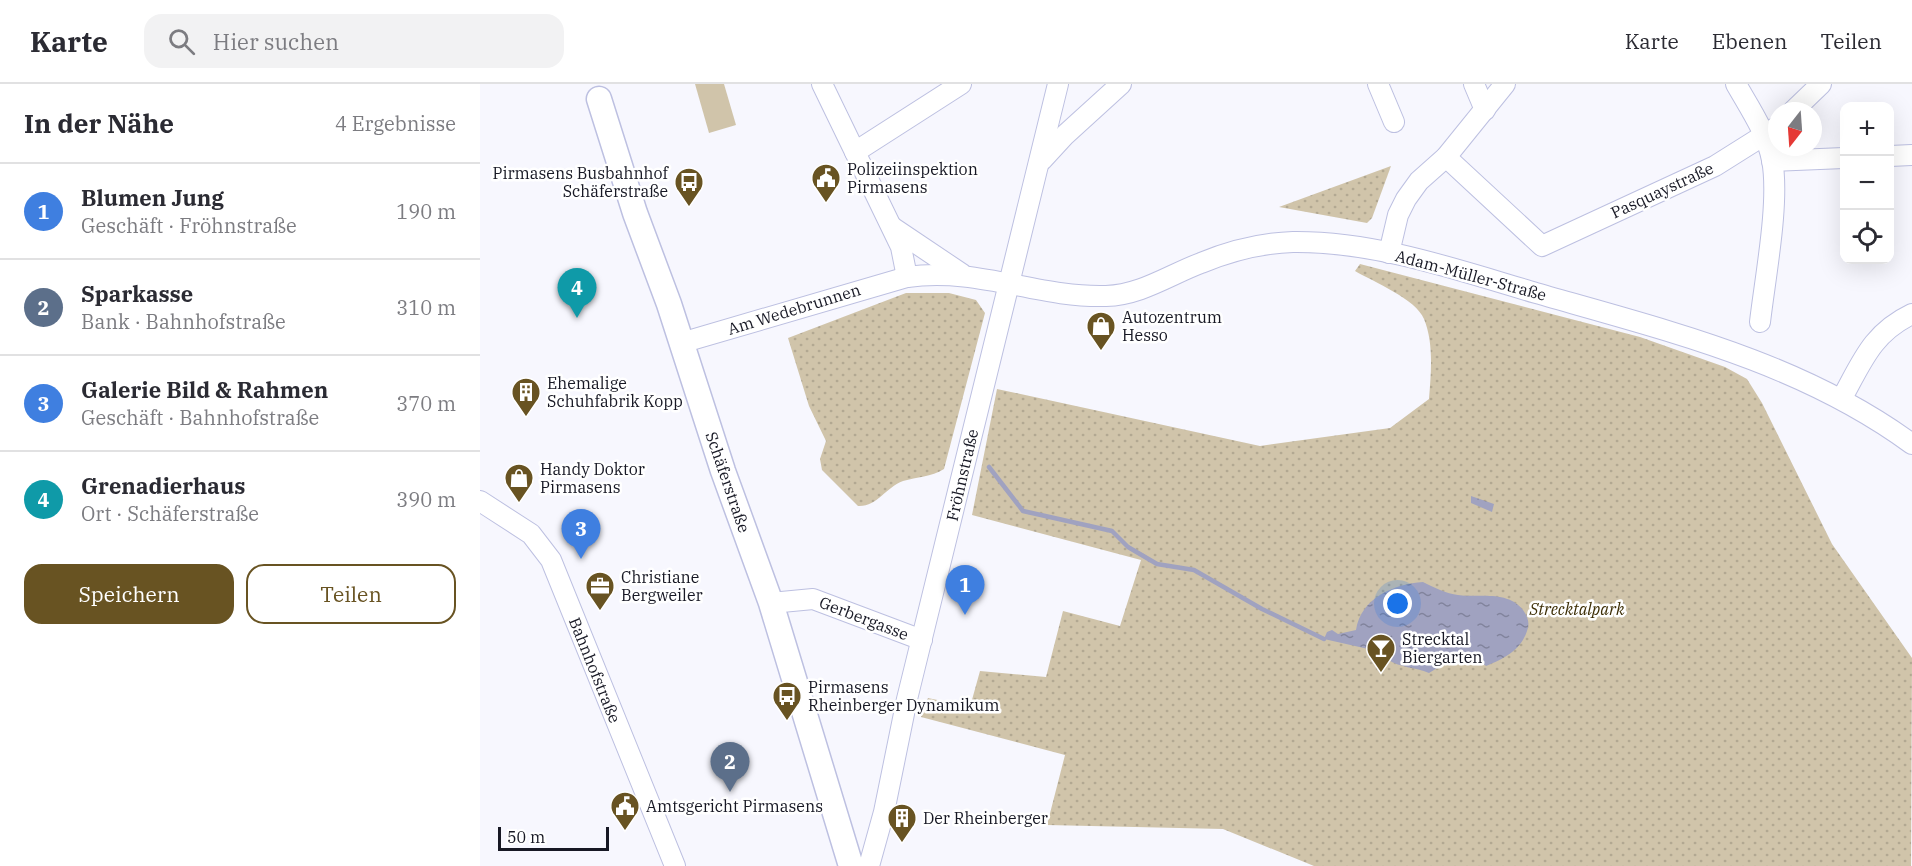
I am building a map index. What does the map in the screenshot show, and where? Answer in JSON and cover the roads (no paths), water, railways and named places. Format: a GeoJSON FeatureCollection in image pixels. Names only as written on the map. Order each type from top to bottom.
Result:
{"type":"FeatureCollection","features":[{"type":"Feature","properties":{"kind":"main road","name":"Schäferstraße"},"geometry":{"type":"LineString","coordinates":[[599,99],[634,213],[771,603],[848,863]]}},
{"type":"Feature","properties":{"kind":"street"},"geometry":{"type":"LineString","coordinates":[[822,84],[903,253],[907,277]]}},
{"type":"Feature","properties":{"kind":"street"},"geometry":{"type":"LineString","coordinates":[[855,152],[961,84]]}},
{"type":"Feature","properties":{"kind":"street","name":"Fröhnstraße"},"geometry":{"type":"LineString","coordinates":[[869,866],[1058,84]]}},
{"type":"Feature","properties":{"kind":"street"},"geometry":{"type":"LineString","coordinates":[[1040,162],[1065,135],[1120,84]]}},
{"type":"Feature","properties":{"kind":"street"},"geometry":{"type":"LineString","coordinates":[[1378,84],[1394,122]]}},
{"type":"Feature","properties":{"kind":"street"},"geometry":{"type":"LineString","coordinates":[[1474,84],[1485,110]]}},
{"type":"Feature","properties":{"kind":"street"},"geometry":{"type":"LineString","coordinates":[[1389,253],[1398,214],[1406,199],[1419,181],[1446,158],[1505,84]]}},
{"type":"Feature","properties":{"kind":"street"},"geometry":{"type":"LineString","coordinates":[[1736,84],[1768,128]]}},
{"type":"Feature","properties":{"kind":"street"},"geometry":{"type":"LineString","coordinates":[[1802,102],[1821,84]]}},
{"type":"Feature","properties":{"kind":"street","name":"Pasquaystraße"},"geometry":{"type":"LineString","coordinates":[[1446,158],[1542,246],[1715,165],[1768,134]]}},
{"type":"Feature","properties":{"kind":"street"},"geometry":{"type":"LineString","coordinates":[[1894,156],[1912,155]]}},
{"type":"Feature","properties":{"kind":"street"},"geometry":{"type":"LineString","coordinates":[[1760,322],[1772,220],[1772,156]]}},
{"type":"Feature","properties":{"kind":"street"},"geometry":{"type":"LineString","coordinates":[[1772,161],[1840,158]]}},
{"type":"Feature","properties":{"kind":"street"},"geometry":{"type":"LineString","coordinates":[[889,225],[962,274]]}},
{"type":"Feature","properties":{"kind":"street","name":"Adam-Müller-Straße"},"geometry":{"type":"LineString","coordinates":[[962,274],[1065,293],[1110,296],[1154,285],[1199,263],[1260,245],[1293,242],[1332,244],[1389,253],[1541,294],[1757,360],[1842,398],[1912,444]]}},
{"type":"Feature","properties":{"kind":"street","name":"Am Wedebrunnen"},"geometry":{"type":"LineString","coordinates":[[681,343],[907,277],[932,273],[962,274]]}},
{"type":"Feature","properties":{"kind":"street"},"geometry":{"type":"LineString","coordinates":[[1842,398],[1877,337],[1888,327],[1912,314]]}},
{"type":"Feature","properties":{"kind":"street","name":"Bahnhofstraße"},"geometry":{"type":"LineString","coordinates":[[480,501],[531,534],[551,560],[675,866]]}},
{"type":"Feature","properties":{"kind":"street","name":"Gerbergasse"},"geometry":{"type":"LineString","coordinates":[[771,603],[813,599],[922,640]]}},
{"type":"Feature","properties":{"kind":"water"},"geometry":{"type":"Polygon","coordinates":[[[1471,496],[1494,504],[1492,512],[1471,503],[1471,496]]]}},
{"type":"Feature","properties":{"kind":"water"},"geometry":{"type":"Polygon","coordinates":[[[1423,582],[1454,594],[1501,597],[1517,604],[1523,610],[1528,625],[1521,644],[1511,653],[1486,666],[1479,661],[1465,658],[1450,661],[1429,673],[1392,662],[1387,659],[1386,653],[1324,639],[1327,632],[1332,630],[1338,634],[1356,630],[1364,609],[1380,595],[1401,586],[1423,582]]]}},
{"type":"Feature","properties":{"kind":"waterway"},"geometry":{"type":"LineString","coordinates":[[989,467],[1023,511],[1112,531],[1128,547],[1157,564],[1194,570],[1262,609],[1324,639]]}},
{"type":"Feature","properties":{"kind":"place","name":"Polizeiinspektion Pirmasens"},"geometry":{"type":"Point","coordinates":[826,204]}},
{"type":"Feature","properties":{"kind":"place","name":"Pirmasens Busbahnhof Schäferstraße"},"geometry":{"type":"Point","coordinates":[689,208]}},
{"type":"Feature","properties":{"kind":"place","name":"Grenadierhaus"},"geometry":{"type":"Point","coordinates":[577,318]}},
{"type":"Feature","properties":{"kind":"place","name":"Autozentrum Hesso"},"geometry":{"type":"Point","coordinates":[1101,352]}},
{"type":"Feature","properties":{"kind":"place","name":"Ehemalige Schuhfabrik Kopp"},"geometry":{"type":"Point","coordinates":[526,418]}},
{"type":"Feature","properties":{"kind":"place","name":"Handy Doktor Pirmasens"},"geometry":{"type":"Point","coordinates":[519,504]}},
{"type":"Feature","properties":{"kind":"place","name":"Galerie Bild & Rahmen"},"geometry":{"type":"Point","coordinates":[581,559]}},
{"type":"Feature","properties":{"kind":"place","name":"Christiane Bergweiler"},"geometry":{"type":"Point","coordinates":[600,612]}},
{"type":"Feature","properties":{"kind":"place","name":"Blumen Jung"},"geometry":{"type":"Point","coordinates":[965,615]}},
{"type":"Feature","properties":{"kind":"place","name":"Strecktal Biergarten"},"geometry":{"type":"Point","coordinates":[1381,674]}},
{"type":"Feature","properties":{"kind":"place","name":"Pirmasens Rheinberger Dynamikum"},"geometry":{"type":"Point","coordinates":[787,722]}},
{"type":"Feature","properties":{"kind":"place","name":"Sparkasse"},"geometry":{"type":"Point","coordinates":[730,792]}},
{"type":"Feature","properties":{"kind":"place","name":"Amtsgericht Pirmasens"},"geometry":{"type":"Point","coordinates":[625,832]}},
{"type":"Feature","properties":{"kind":"place","name":"Der Rheinberger"},"geometry":{"type":"Point","coordinates":[902,844]}},
{"type":"Feature","properties":{"kind":"park label","name":"Strecktalpark"},"geometry":{"type":"Point","coordinates":[1577,609]}}]}
